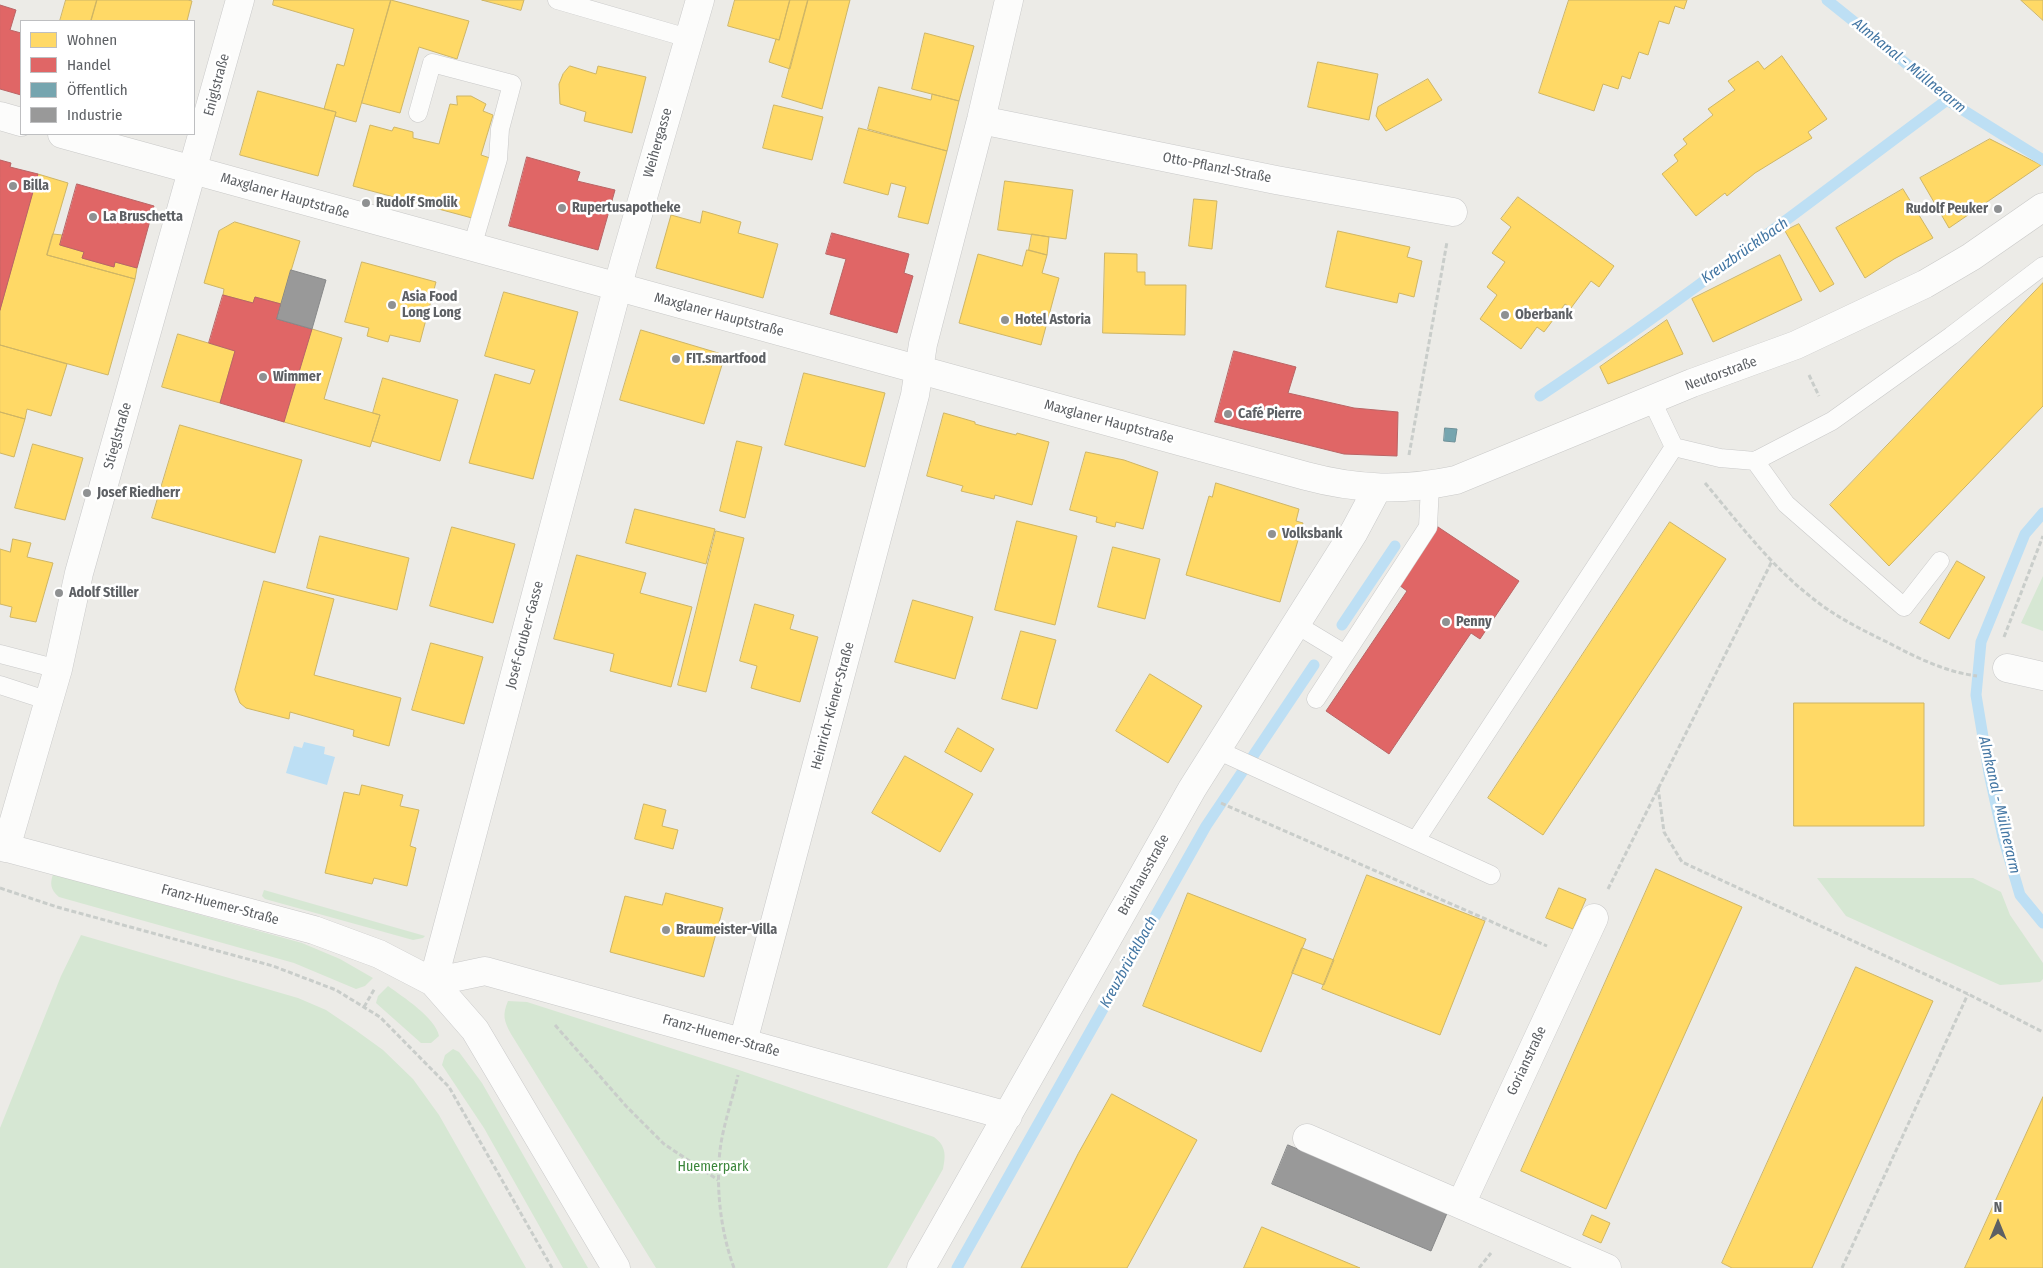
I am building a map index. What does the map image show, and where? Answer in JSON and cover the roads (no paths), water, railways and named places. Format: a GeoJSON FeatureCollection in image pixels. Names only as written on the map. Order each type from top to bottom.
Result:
{"type":"FeatureCollection","features":[{"type":"Feature","properties":{"kind":"street","name":"Eniglstraße"},"geometry":{"type":"LineString","coordinates":[[194,170],[240,0]]}},
{"type":"Feature","properties":{"kind":"street","name":"Weihergasse"},"geometry":{"type":"LineString","coordinates":[[617,287],[700,0]]}},
{"type":"Feature","properties":{"kind":"street"},"geometry":{"type":"LineString","coordinates":[[920,370],[924,344],[981,120],[1009,0]]}},
{"type":"Feature","properties":{"kind":"street"},"geometry":{"type":"LineString","coordinates":[[0,116],[20,122]]}},
{"type":"Feature","properties":{"kind":"street","name":"Otto-Pflanzl-Straße"},"geometry":{"type":"LineString","coordinates":[[981,120],[1276,180],[1453,212]]}},
{"type":"Feature","properties":{"kind":"street","name":"Maxglaner Hauptstraße"},"geometry":{"type":"LineString","coordinates":[[66,135],[1306,476],[1377,489]]}},
{"type":"Feature","properties":{"kind":"street","name":"Stieglstraße"},"geometry":{"type":"LineString","coordinates":[[3,847],[58,669],[82,564],[194,170]]}},
{"type":"Feature","properties":{"kind":"street","name":"Neutorstraße"},"geometry":{"type":"LineString","coordinates":[[1377,489],[1430,485],[1456,480],[1692,383],[1785,351],[1925,284],[2041,215]]}},
{"type":"Feature","properties":{"kind":"street","name":"Josef-Gruber-Gasse"},"geometry":{"type":"LineString","coordinates":[[433,982],[617,287]]}},
{"type":"Feature","properties":{"kind":"street","name":"Heinrich-Kiener-Straße"},"geometry":{"type":"LineString","coordinates":[[743,1042],[916,395],[920,370]]}},
{"type":"Feature","properties":{"kind":"street","name":"Bräuhausstraße"},"geometry":{"type":"LineString","coordinates":[[921,1268],[1192,789],[1237,759],[1297,625],[1354,532],[1377,489]]}},
{"type":"Feature","properties":{"kind":"street"},"geometry":{"type":"LineString","coordinates":[[2007,668],[2043,676]]}},
{"type":"Feature","properties":{"kind":"street","name":"Franz-Huemer-Straße"},"geometry":{"type":"LineString","coordinates":[[3,847],[314,930],[379,954],[433,982],[475,1030],[616,1268]]}},
{"type":"Feature","properties":{"kind":"street","name":"Gorianstraße"},"geometry":{"type":"LineString","coordinates":[[1461,1204],[1594,918]]}},
{"type":"Feature","properties":{"kind":"street","name":"Franz-Huemer-Straße"},"geometry":{"type":"LineString","coordinates":[[433,982],[485,971],[1008,1116]]}},
{"type":"Feature","properties":{"kind":"street"},"geometry":{"type":"LineString","coordinates":[[1307,1138],[1607,1268]]}},
{"type":"Feature","properties":{"kind":"lane"},"geometry":{"type":"LineString","coordinates":[[558,0],[688,38]]}},
{"type":"Feature","properties":{"kind":"lane"},"geometry":{"type":"LineString","coordinates":[[418,113],[432,63],[512,84],[500,129],[498,159],[472,247]]}},
{"type":"Feature","properties":{"kind":"lane"},"geometry":{"type":"LineString","coordinates":[[1674,447],[1720,458],[1755,461],[1832,421],[1951,336],[2043,266]]}},
{"type":"Feature","properties":{"kind":"lane"},"geometry":{"type":"LineString","coordinates":[[1652,401],[1674,447]]}},
{"type":"Feature","properties":{"kind":"lane"},"geometry":{"type":"LineString","coordinates":[[1416,840],[1674,447]]}},
{"type":"Feature","properties":{"kind":"lane"},"geometry":{"type":"LineString","coordinates":[[1755,461],[1786,504],[1904,607],[1940,561]]}},
{"type":"Feature","properties":{"kind":"lane"},"geometry":{"type":"LineString","coordinates":[[1316,699],[1428,527],[1430,485]]}},
{"type":"Feature","properties":{"kind":"lane"},"geometry":{"type":"LineString","coordinates":[[1297,625],[1345,654]]}},
{"type":"Feature","properties":{"kind":"lane"},"geometry":{"type":"LineString","coordinates":[[0,654],[58,669]]}},
{"type":"Feature","properties":{"kind":"lane"},"geometry":{"type":"LineString","coordinates":[[0,685],[49,700]]}},
{"type":"Feature","properties":{"kind":"lane"},"geometry":{"type":"LineString","coordinates":[[1237,759],[1491,875]]}},
{"type":"Feature","properties":{"kind":"water"},"geometry":{"type":"Polygon","coordinates":[[[304,742],[325,747],[324,754],[335,757],[327,785],[286,773],[294,746],[302,748],[304,742]]]}},
{"type":"Feature","properties":{"kind":"waterway","name":"Almkanal - Müllnerarm"},"geometry":{"type":"LineString","coordinates":[[1827,0],[1933,85],[1947,100],[2043,160]]}},
{"type":"Feature","properties":{"kind":"waterway","name":"Kreuzbrücklbach"},"geometry":{"type":"LineString","coordinates":[[1540,396],[1695,288],[1947,100]]}},
{"type":"Feature","properties":{"kind":"waterway","name":"Almkanal - Müllnerarm"},"geometry":{"type":"LineString","coordinates":[[2043,513],[2025,534],[1981,642],[1976,695],[1989,773],[2003,837],[2020,895],[2043,923]]}},
{"type":"Feature","properties":{"kind":"waterway","name":"Kreuzbrücklbach"},"geometry":{"type":"LineString","coordinates":[[1342,625],[1395,546]]}},
{"type":"Feature","properties":{"kind":"waterway","name":"Kreuzbrücklbach"},"geometry":{"type":"LineString","coordinates":[[957,1268],[1206,826],[1314,665]]}},
{"type":"Feature","properties":{"kind":"place","name":"Billa"},"geometry":{"type":"Point","coordinates":[13,186]}},
{"type":"Feature","properties":{"kind":"place","name":"Rudolf Smolik"},"geometry":{"type":"Point","coordinates":[366,203]}},
{"type":"Feature","properties":{"kind":"place","name":"Rupertusapotheke"},"geometry":{"type":"Point","coordinates":[562,208]}},
{"type":"Feature","properties":{"kind":"place","name":"Rudolf Peuker"},"geometry":{"type":"Point","coordinates":[1998,209]}},
{"type":"Feature","properties":{"kind":"place","name":"La Bruschetta"},"geometry":{"type":"Point","coordinates":[93,217]}},
{"type":"Feature","properties":{"kind":"place","name":"Asia Food Long Long"},"geometry":{"type":"Point","coordinates":[392,305]}},
{"type":"Feature","properties":{"kind":"place","name":"Oberbank"},"geometry":{"type":"Point","coordinates":[1505,315]}},
{"type":"Feature","properties":{"kind":"place","name":"Hotel Astoria"},"geometry":{"type":"Point","coordinates":[1005,320]}},
{"type":"Feature","properties":{"kind":"place","name":"FIT.smartfood"},"geometry":{"type":"Point","coordinates":[676,359]}},
{"type":"Feature","properties":{"kind":"place","name":"Wimmer"},"geometry":{"type":"Point","coordinates":[263,377]}},
{"type":"Feature","properties":{"kind":"place","name":"Café Pierre"},"geometry":{"type":"Point","coordinates":[1228,414]}},
{"type":"Feature","properties":{"kind":"place","name":"Josef Riedherr"},"geometry":{"type":"Point","coordinates":[87,493]}},
{"type":"Feature","properties":{"kind":"place","name":"Volksbank"},"geometry":{"type":"Point","coordinates":[1272,534]}},
{"type":"Feature","properties":{"kind":"place","name":"Adolf Stiller"},"geometry":{"type":"Point","coordinates":[59,593]}},
{"type":"Feature","properties":{"kind":"place","name":"Penny"},"geometry":{"type":"Point","coordinates":[1446,622]}},
{"type":"Feature","properties":{"kind":"place","name":"Braumeister-Villa"},"geometry":{"type":"Point","coordinates":[666,930]}},
{"type":"Feature","properties":{"kind":"park label","name":"Huemerpark"},"geometry":{"type":"Point","coordinates":[713,1167]}}]}
